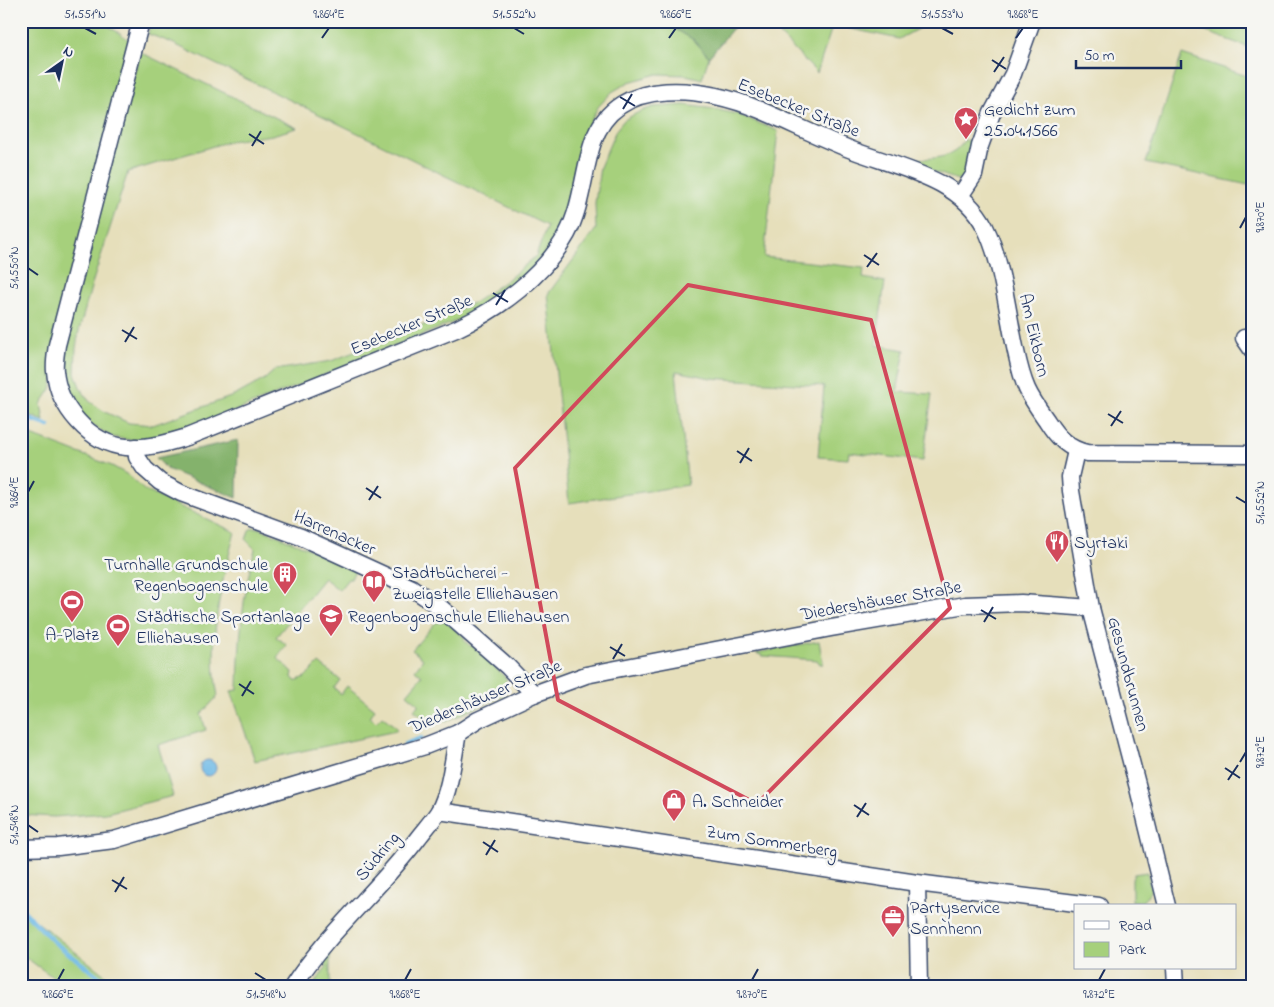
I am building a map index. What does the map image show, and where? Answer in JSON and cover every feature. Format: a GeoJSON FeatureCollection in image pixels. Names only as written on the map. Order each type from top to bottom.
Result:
{"type":"FeatureCollection","features":[{"type":"Feature","properties":{"kind":"street","name":"Esebecker Straße"},"geometry":{"type":"LineString","coordinates":[[142,21],[57,345],[54,371],[68,406],[83,426],[109,444],[125,447],[159,446],[187,437],[456,329],[482,316],[503,302],[539,270],[561,244],[575,216],[597,134],[616,109],[637,96],[658,91],[683,91],[752,106],[852,150],[906,168],[935,181],[960,196]]}},
{"type":"Feature","properties":{"kind":"street"},"geometry":{"type":"LineString","coordinates":[[960,196],[974,175],[980,146],[992,113],[1013,74],[1032,21]]}},
{"type":"Feature","properties":{"kind":"street","name":"Am Eikborn"},"geometry":{"type":"LineString","coordinates":[[960,196],[978,216],[992,246],[998,265],[1017,358],[1026,388],[1052,429],[1076,451]]}},
{"type":"Feature","properties":{"kind":"street","name":"Harrenacker"},"geometry":{"type":"LineString","coordinates":[[136,447],[138,457],[145,469],[160,482],[181,493],[301,538],[412,588],[441,608],[507,666],[534,694]]}},
{"type":"Feature","properties":{"kind":"street"},"geometry":{"type":"LineString","coordinates":[[1076,451],[1087,453],[1253,454]]}},
{"type":"Feature","properties":{"kind":"street","name":"Gesundbrunnen"},"geometry":{"type":"LineString","coordinates":[[1076,451],[1070,477],[1071,491],[1091,608],[1167,904]]}},
{"type":"Feature","properties":{"kind":"street","name":"Diedershäuser Straße"},"geometry":{"type":"LineString","coordinates":[[21,848],[58,847],[114,840],[425,746],[458,734],[478,720],[534,694],[586,675],[822,629],[965,605],[1021,603],[1091,608]]}},
{"type":"Feature","properties":{"kind":"street","name":"Südring"},"geometry":{"type":"LineString","coordinates":[[293,986],[315,956],[404,857],[438,811],[446,793],[458,734]]}},
{"type":"Feature","properties":{"kind":"street","name":"Zum Sommerberg"},"geometry":{"type":"LineString","coordinates":[[438,811],[917,883],[1083,904]]}},
{"type":"Feature","properties":{"kind":"street"},"geometry":{"type":"LineString","coordinates":[[917,883],[919,986]]}},
{"type":"Feature","properties":{"kind":"street"},"geometry":{"type":"LineString","coordinates":[[1175,970],[1176,986]]}},
{"type":"Feature","properties":{"kind":"highlighted area"},"geometry":{"type":"Polygon","coordinates":[[[688,285],[871,320],[950,608],[757,804],[558,700],[515,468],[688,285]]]}},
{"type":"Feature","properties":{"kind":"green space"},"geometry":{"type":"Polygon","coordinates":[[[21,21],[101,21],[131,41],[51,389],[41,404],[44,421],[21,412],[21,21]]]}},
{"type":"Feature","properties":{"kind":"green space"},"geometry":{"type":"Polygon","coordinates":[[[151,21],[662,21],[694,40],[709,57],[702,79],[686,75],[657,74],[629,82],[612,92],[598,107],[588,126],[560,233],[548,251],[515,285],[464,318],[181,433],[156,439],[130,440],[112,437],[89,423],[70,398],[62,375],[62,351],[140,52],[297,128],[272,135],[230,141],[128,172],[79,331],[75,373],[80,387],[89,401],[105,412],[129,423],[153,425],[236,395],[265,379],[275,370],[331,361],[429,323],[475,302],[507,280],[536,256],[547,226],[170,42],[148,34],[151,21]]]}},
{"type":"Feature","properties":{"kind":"green space"},"geometry":{"type":"Polygon","coordinates":[[[662,21],[739,21],[709,57],[694,40],[662,21]]]}},
{"type":"Feature","properties":{"kind":"green space"},"geometry":{"type":"Polygon","coordinates":[[[766,21],[834,21],[817,73],[766,21]]]}},
{"type":"Feature","properties":{"kind":"green space"},"geometry":{"type":"Polygon","coordinates":[[[850,21],[927,21],[927,24],[899,39],[847,28],[850,21]]]}},
{"type":"Feature","properties":{"kind":"green space"},"geometry":{"type":"Polygon","coordinates":[[[1169,21],[1253,21],[1253,49],[1193,27],[1169,21]]]}},
{"type":"Feature","properties":{"kind":"green space"},"geometry":{"type":"Polygon","coordinates":[[[1182,54],[1253,78],[1253,186],[1146,163],[1182,54]]]}},
{"type":"Feature","properties":{"kind":"green space"},"geometry":{"type":"Polygon","coordinates":[[[684,105],[737,114],[778,131],[764,257],[864,268],[863,278],[885,282],[876,345],[905,350],[897,392],[932,394],[923,461],[849,452],[848,459],[818,457],[824,386],[711,378],[676,371],[688,485],[569,503],[548,294],[596,229],[595,203],[600,167],[616,130],[624,120],[639,112],[653,107],[684,105]]]}},
{"type":"Feature","properties":{"kind":"green space"},"geometry":{"type":"Polygon","coordinates":[[[964,140],[973,141],[975,146],[967,175],[958,180],[906,162],[907,158],[923,159],[947,155],[960,147],[964,140]]]}},
{"type":"Feature","properties":{"kind":"green space","name":"Städtische Sportanlage Elliehausen"},"geometry":{"type":"Polygon","coordinates":[[[21,431],[112,466],[128,475],[144,490],[235,532],[217,614],[214,655],[218,696],[201,714],[206,730],[158,745],[173,796],[106,813],[54,817],[21,815],[21,431]]]}},
{"type":"Feature","properties":{"kind":"green space"},"geometry":{"type":"Polygon","coordinates":[[[238,440],[237,498],[167,469],[156,458],[238,440]]]}},
{"type":"Feature","properties":{"kind":"green space"},"geometry":{"type":"Polygon","coordinates":[[[259,528],[356,568],[351,579],[348,579],[339,590],[324,578],[276,637],[287,645],[277,658],[293,672],[292,677],[295,681],[305,677],[319,663],[340,680],[334,688],[341,694],[347,686],[375,709],[370,717],[376,722],[382,716],[397,728],[396,731],[255,761],[231,691],[238,690],[242,619],[255,549],[246,540],[249,530],[259,528]]]}},
{"type":"Feature","properties":{"kind":"green space"},"geometry":{"type":"Polygon","coordinates":[[[446,621],[465,638],[464,640],[470,646],[472,645],[505,677],[508,684],[504,695],[447,721],[430,723],[414,710],[419,704],[407,694],[422,676],[415,670],[423,659],[412,650],[435,623],[446,621]]]}},
{"type":"Feature","properties":{"kind":"green space"},"geometry":{"type":"Polygon","coordinates":[[[819,641],[823,664],[820,664],[817,660],[763,656],[756,653],[819,641]]]}},
{"type":"Feature","properties":{"kind":"green space"},"geometry":{"type":"Polygon","coordinates":[[[21,853],[25,853],[23,911],[119,986],[65,986],[21,954],[21,853]]]}},
{"type":"Feature","properties":{"kind":"green space"},"geometry":{"type":"Polygon","coordinates":[[[1147,872],[1151,890],[1143,901],[1132,901],[1132,879],[1134,874],[1147,872]]]}},
{"type":"Feature","properties":{"kind":"green space"},"geometry":{"type":"Polygon","coordinates":[[[330,950],[330,986],[313,986],[327,966],[319,960],[330,950]]]}},
{"type":"Feature","properties":{"kind":"water"},"geometry":{"type":"Polygon","coordinates":[[[205,760],[211,760],[216,765],[214,774],[205,776],[200,771],[200,765],[205,760]]]}},
{"type":"Feature","properties":{"kind":"waterway"},"geometry":{"type":"LineString","coordinates":[[21,416],[49,426]]}},
{"type":"Feature","properties":{"kind":"waterway"},"geometry":{"type":"LineString","coordinates":[[405,744],[421,738]]}},
{"type":"Feature","properties":{"kind":"waterway"},"geometry":{"type":"LineString","coordinates":[[128,843],[152,837]]}},
{"type":"Feature","properties":{"kind":"waterway"},"geometry":{"type":"LineString","coordinates":[[21,908],[54,942],[111,986]]}},
{"type":"Feature","properties":{"kind":"place","name":"Gedicht zum 25.04.1566"},"geometry":{"type":"Point","coordinates":[966,140]}},
{"type":"Feature","properties":{"kind":"place","name":"Syrtaki"},"geometry":{"type":"Point","coordinates":[1057,563]}},
{"type":"Feature","properties":{"kind":"place","name":"Turnhalle Grundschule Regenbogenschule"},"geometry":{"type":"Point","coordinates":[285,595]}},
{"type":"Feature","properties":{"kind":"place","name":"Stadtbücherei - Zweigstelle Elliehausen"},"geometry":{"type":"Point","coordinates":[374,603]}},
{"type":"Feature","properties":{"kind":"place","name":"A-Platz"},"geometry":{"type":"Point","coordinates":[72,623]}},
{"type":"Feature","properties":{"kind":"place","name":"Regenbogenschule Elliehausen"},"geometry":{"type":"Point","coordinates":[331,637]}},
{"type":"Feature","properties":{"kind":"place","name":"Städtische Sportanlage Elliehausen"},"geometry":{"type":"Point","coordinates":[118,647]}},
{"type":"Feature","properties":{"kind":"place","name":"A. Schneider"},"geometry":{"type":"Point","coordinates":[674,822]}},
{"type":"Feature","properties":{"kind":"place","name":"Partyservice Sennhenn"},"geometry":{"type":"Point","coordinates":[893,938]}}]}
